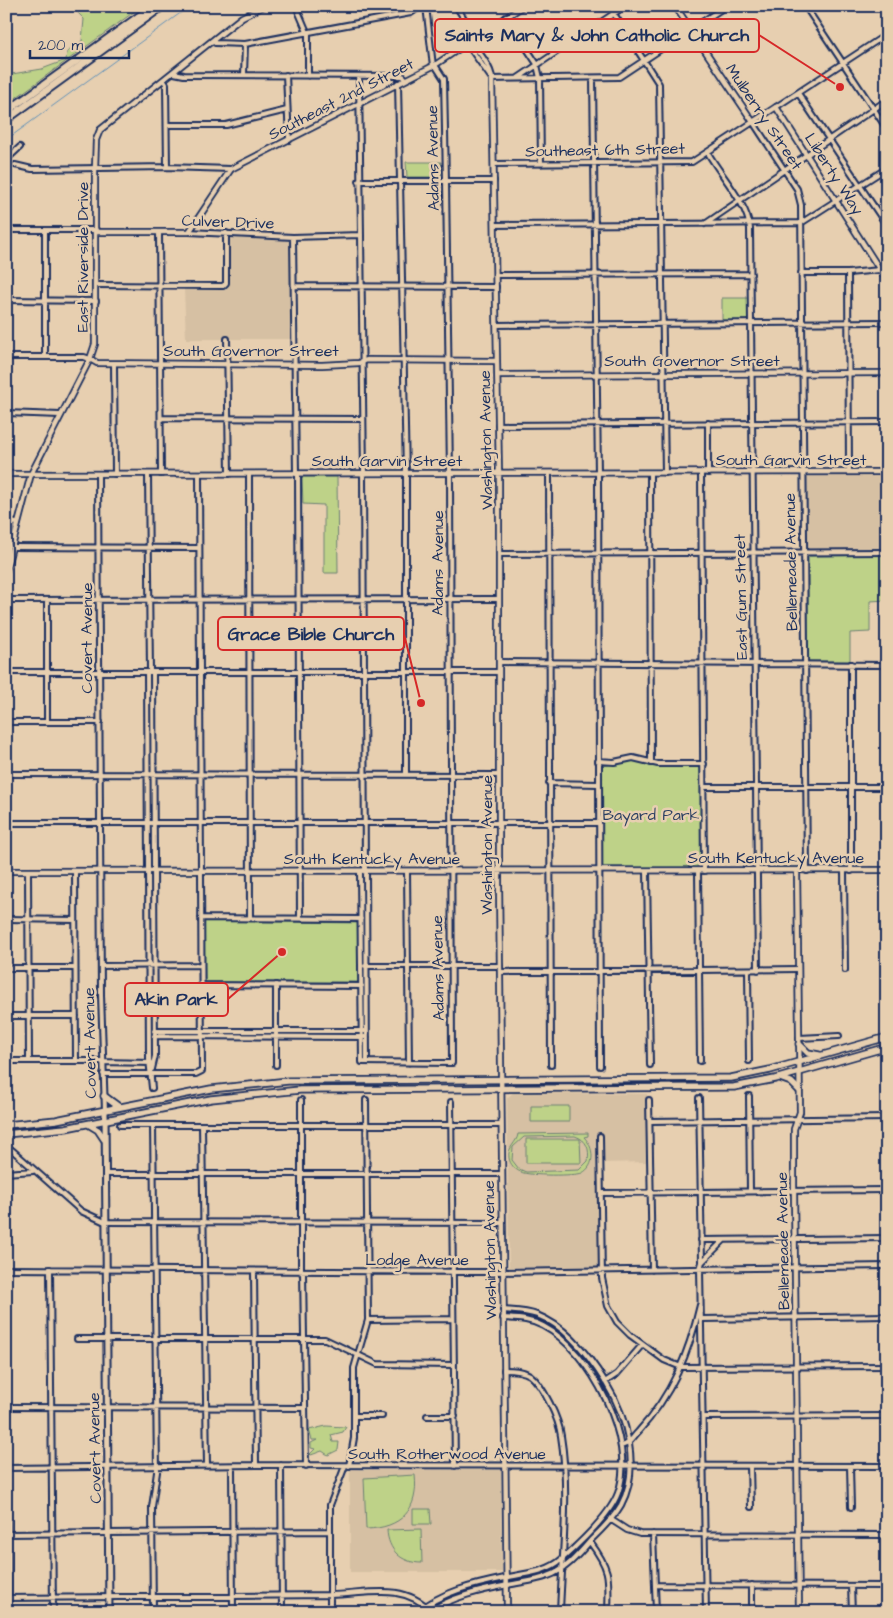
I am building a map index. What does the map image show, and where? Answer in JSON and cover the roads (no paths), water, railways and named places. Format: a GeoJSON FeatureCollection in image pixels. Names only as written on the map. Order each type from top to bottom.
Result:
{"type":"FeatureCollection","features":[{"type":"Feature","properties":{"kind":"highway"},"geometry":{"type":"LineString","coordinates":[[6,112],[153,6]]}},
{"type":"Feature","properties":{"kind":"highway"},"geometry":{"type":"LineString","coordinates":[[6,120],[163,6]]}},
{"type":"Feature","properties":{"kind":"highway"},"geometry":{"type":"LineString","coordinates":[[6,1125],[56,1120],[187,1093],[264,1083],[322,1079],[731,1078],[762,1072],[887,1037]]}},
{"type":"Feature","properties":{"kind":"highway"},"geometry":{"type":"LineString","coordinates":[[799,1041],[808,1053],[821,1056]]}},
{"type":"Feature","properties":{"kind":"highway"},"geometry":{"type":"LineString","coordinates":[[6,1134],[50,1131],[193,1102],[250,1094],[319,1089],[719,1088],[780,1078],[877,1050],[887,1049]]}},
{"type":"Feature","properties":{"kind":"highway"},"geometry":{"type":"LineString","coordinates":[[780,1078],[791,1082],[799,1090]]}},
{"type":"Feature","properties":{"kind":"highway"},"geometry":{"type":"LineString","coordinates":[[396,1079],[391,1084],[396,1088]]}},
{"type":"Feature","properties":{"kind":"highway"},"geometry":{"type":"LineString","coordinates":[[644,1079],[649,1084],[644,1089]]}},
{"type":"Feature","properties":{"kind":"highway"},"geometry":{"type":"LineString","coordinates":[[104,1096],[119,1108]]}},
{"type":"Feature","properties":{"kind":"highway"},"geometry":{"type":"LineString","coordinates":[[88,1124],[98,1130],[104,1139]]}},
{"type":"Feature","properties":{"kind":"main road","name":"Covert Avenue"},"geometry":{"type":"LineString","coordinates":[[105,1110],[109,1612]]}},
{"type":"Feature","properties":{"kind":"street"},"geometry":{"type":"LineString","coordinates":[[167,167],[166,84],[164,81],[245,15],[264,6]]}},
{"type":"Feature","properties":{"kind":"street"},"geometry":{"type":"LineString","coordinates":[[296,6],[307,32],[308,76]]}},
{"type":"Feature","properties":{"kind":"street"},"geometry":{"type":"LineString","coordinates":[[213,41],[215,43],[245,44],[411,13],[421,6]]}},
{"type":"Feature","properties":{"kind":"street","name":"Adams Avenue"},"geometry":{"type":"LineString","coordinates":[[408,1063],[452,1063],[450,474],[444,79],[434,65],[426,6]]}},
{"type":"Feature","properties":{"kind":"street"},"geometry":{"type":"LineString","coordinates":[[456,6],[476,37]]}},
{"type":"Feature","properties":{"kind":"street","name":"Southeast 2nd Street"},"geometry":{"type":"LineString","coordinates":[[189,232],[231,169],[434,65],[523,6]]}},
{"type":"Feature","properties":{"kind":"street"},"geometry":{"type":"LineString","coordinates":[[609,6],[659,82],[665,473]]}},
{"type":"Feature","properties":{"kind":"street"},"geometry":{"type":"LineString","coordinates":[[518,78],[625,6]]}},
{"type":"Feature","properties":{"kind":"street","name":"Mulberry Street"},"geometry":{"type":"LineString","coordinates":[[675,6],[784,169],[800,197],[801,223]]}},
{"type":"Feature","properties":{"kind":"street"},"geometry":{"type":"LineString","coordinates":[[469,42],[474,46],[487,66],[492,79],[619,77],[726,6]]}},
{"type":"Feature","properties":{"kind":"street"},"geometry":{"type":"LineString","coordinates":[[806,6],[887,129]]}},
{"type":"Feature","properties":{"kind":"street"},"geometry":{"type":"LineString","coordinates":[[506,17],[537,65],[540,78],[541,164]]}},
{"type":"Feature","properties":{"kind":"street","name":"Southeast 6th Street"},"geometry":{"type":"LineString","coordinates":[[494,164],[692,162],[887,34]]}},
{"type":"Feature","properties":{"kind":"street"},"geometry":{"type":"LineString","coordinates":[[244,75],[245,44]]}},
{"type":"Feature","properties":{"kind":"street"},"geometry":{"type":"LineString","coordinates":[[174,73],[184,75],[403,76],[406,79]]}},
{"type":"Feature","properties":{"kind":"street"},"geometry":{"type":"LineString","coordinates":[[286,75],[289,140]]}},
{"type":"Feature","properties":{"kind":"street"},"geometry":{"type":"LineString","coordinates":[[359,76],[363,419],[364,1062],[408,1063],[407,872]]}},
{"type":"Feature","properties":{"kind":"street"},"geometry":{"type":"LineString","coordinates":[[593,78],[598,474],[600,1066]]}},
{"type":"Feature","properties":{"kind":"street","name":"Washington Avenue"},"geometry":{"type":"LineString","coordinates":[[492,79],[499,474],[499,872],[507,1612]]}},
{"type":"Feature","properties":{"kind":"street","name":"East Riverside Drive"},"geometry":{"type":"LineString","coordinates":[[6,570],[30,474],[96,344],[95,168],[98,135],[110,120],[164,81]]}},
{"type":"Feature","properties":{"kind":"street"},"geometry":{"type":"LineString","coordinates":[[398,83],[406,474],[406,775]]}},
{"type":"Feature","properties":{"kind":"street"},"geometry":{"type":"LineString","coordinates":[[798,92],[887,226]]}},
{"type":"Feature","properties":{"kind":"street"},"geometry":{"type":"LineString","coordinates":[[704,224],[887,100]]}},
{"type":"Feature","properties":{"kind":"street","name":"Liberty Way"},"geometry":{"type":"LineString","coordinates":[[776,107],[887,281]]}},
{"type":"Feature","properties":{"kind":"street"},"geometry":{"type":"LineString","coordinates":[[167,126],[226,124],[287,110]]}},
{"type":"Feature","properties":{"kind":"street"},"geometry":{"type":"LineString","coordinates":[[6,160],[20,147]]}},
{"type":"Feature","properties":{"kind":"street"},"geometry":{"type":"LineString","coordinates":[[708,153],[738,200],[750,224]]}},
{"type":"Feature","properties":{"kind":"street"},"geometry":{"type":"LineString","coordinates":[[14,165],[32,169],[62,167],[167,167],[231,169]]}},
{"type":"Feature","properties":{"kind":"street"},"geometry":{"type":"LineString","coordinates":[[495,225],[801,223],[887,168]]}},
{"type":"Feature","properties":{"kind":"street"},"geometry":{"type":"LineString","coordinates":[[359,181],[494,181]]}},
{"type":"Feature","properties":{"kind":"street","name":"Bellemeade Avenue"},"geometry":{"type":"LineString","coordinates":[[801,223],[807,871]]}},
{"type":"Feature","properties":{"kind":"street","name":"East Gum Street"},"geometry":{"type":"LineString","coordinates":[[750,224],[758,970]]}},
{"type":"Feature","properties":{"kind":"street","name":"Culver Drive"},"geometry":{"type":"LineString","coordinates":[[6,230],[189,232],[293,237],[360,235]]}},
{"type":"Feature","properties":{"kind":"street"},"geometry":{"type":"LineString","coordinates":[[45,230],[46,357]]}},
{"type":"Feature","properties":{"kind":"street"},"geometry":{"type":"LineString","coordinates":[[159,232],[161,474]]}},
{"type":"Feature","properties":{"kind":"street"},"geometry":{"type":"LineString","coordinates":[[96,285],[223,286],[226,281],[226,233]]}},
{"type":"Feature","properties":{"kind":"street"},"geometry":{"type":"LineString","coordinates":[[293,237],[299,599],[300,918]]}},
{"type":"Feature","properties":{"kind":"street"},"geometry":{"type":"LineString","coordinates":[[801,273],[848,273],[880,270]]}},
{"type":"Feature","properties":{"kind":"street"},"geometry":{"type":"LineString","coordinates":[[848,273],[850,472]]}},
{"type":"Feature","properties":{"kind":"street"},"geometry":{"type":"LineString","coordinates":[[496,275],[751,274]]}},
{"type":"Feature","properties":{"kind":"street"},"geometry":{"type":"LineString","coordinates":[[294,286],[496,287]]}},
{"type":"Feature","properties":{"kind":"street"},"geometry":{"type":"LineString","coordinates":[[6,300],[96,301]]}},
{"type":"Feature","properties":{"kind":"street"},"geometry":{"type":"LineString","coordinates":[[497,325],[887,322]]}},
{"type":"Feature","properties":{"kind":"street"},"geometry":{"type":"LineString","coordinates":[[227,339],[229,474]]}},
{"type":"Feature","properties":{"kind":"street","name":"South Governor Street"},"geometry":{"type":"LineString","coordinates":[[6,357],[84,357],[96,363],[114,364],[294,364],[404,360],[497,361]]}},
{"type":"Feature","properties":{"kind":"street"},"geometry":{"type":"LineString","coordinates":[[114,364],[115,474]]}},
{"type":"Feature","properties":{"kind":"street","name":"South Governor Street"},"geometry":{"type":"LineString","coordinates":[[498,375],[887,373]]}},
{"type":"Feature","properties":{"kind":"street"},"geometry":{"type":"LineString","coordinates":[[6,413],[60,415]]}},
{"type":"Feature","properties":{"kind":"street"},"geometry":{"type":"LineString","coordinates":[[161,418],[363,419]]}},
{"type":"Feature","properties":{"kind":"street"},"geometry":{"type":"LineString","coordinates":[[498,425],[887,422]]}},
{"type":"Feature","properties":{"kind":"street"},"geometry":{"type":"LineString","coordinates":[[708,424],[708,473]]}},
{"type":"Feature","properties":{"kind":"street","name":"South Garvin Street"},"geometry":{"type":"LineString","coordinates":[[6,474],[701,474],[887,472]]}},
{"type":"Feature","properties":{"kind":"street","name":"Covert Avenue"},"geometry":{"type":"LineString","coordinates":[[98,474],[102,1062],[105,1110]]}},
{"type":"Feature","properties":{"kind":"street"},"geometry":{"type":"LineString","coordinates":[[148,474],[150,672],[148,823],[155,1031],[152,1063]]}},
{"type":"Feature","properties":{"kind":"street"},"geometry":{"type":"LineString","coordinates":[[103,1074],[152,1075],[201,1072],[199,474]]}},
{"type":"Feature","properties":{"kind":"street"},"geometry":{"type":"LineString","coordinates":[[249,474],[250,918]]}},
{"type":"Feature","properties":{"kind":"street"},"geometry":{"type":"LineString","coordinates":[[549,474],[551,1065]]}},
{"type":"Feature","properties":{"kind":"street"},"geometry":{"type":"LineString","coordinates":[[650,474],[651,762]]}},
{"type":"Feature","properties":{"kind":"street"},"geometry":{"type":"LineString","coordinates":[[701,474],[704,871]]}},
{"type":"Feature","properties":{"kind":"street"},"geometry":{"type":"LineString","coordinates":[[6,522],[18,523]]}},
{"type":"Feature","properties":{"kind":"street"},"geometry":{"type":"LineString","coordinates":[[12,547],[199,548]]}},
{"type":"Feature","properties":{"kind":"street"},"geometry":{"type":"LineString","coordinates":[[499,554],[887,552]]}},
{"type":"Feature","properties":{"kind":"street"},"geometry":{"type":"LineString","coordinates":[[6,600],[499,599]]}},
{"type":"Feature","properties":{"kind":"street"},"geometry":{"type":"LineString","coordinates":[[47,600],[47,722]]}},
{"type":"Feature","properties":{"kind":"street"},"geometry":{"type":"LineString","coordinates":[[499,662],[887,665]]}},
{"type":"Feature","properties":{"kind":"street"},"geometry":{"type":"LineString","coordinates":[[851,664],[851,871]]}},
{"type":"Feature","properties":{"kind":"street"},"geometry":{"type":"LineString","coordinates":[[6,672],[499,672]]}},
{"type":"Feature","properties":{"kind":"street"},"geometry":{"type":"LineString","coordinates":[[6,722],[100,722]]}},
{"type":"Feature","properties":{"kind":"street"},"geometry":{"type":"LineString","coordinates":[[598,761],[614,762],[632,758],[651,762],[704,764]]}},
{"type":"Feature","properties":{"kind":"street"},"geometry":{"type":"LineString","coordinates":[[6,774],[499,775]]}},
{"type":"Feature","properties":{"kind":"street"},"geometry":{"type":"LineString","coordinates":[[150,775],[154,823],[149,966],[149,1036],[152,1088]]}},
{"type":"Feature","properties":{"kind":"street"},"geometry":{"type":"LineString","coordinates":[[549,783],[598,784]]}},
{"type":"Feature","properties":{"kind":"street"},"geometry":{"type":"LineString","coordinates":[[704,787],[887,787]]}},
{"type":"Feature","properties":{"kind":"street"},"geometry":{"type":"LineString","coordinates":[[6,822],[200,824],[598,823]]}},
{"type":"Feature","properties":{"kind":"street","name":"South Kentucky Avenue"},"geometry":{"type":"LineString","coordinates":[[6,870],[598,872],[887,870]]}},
{"type":"Feature","properties":{"kind":"street"},"geometry":{"type":"LineString","coordinates":[[28,871],[29,1061]]}},
{"type":"Feature","properties":{"kind":"street"},"geometry":{"type":"LineString","coordinates":[[75,871],[76,1061]]}},
{"type":"Feature","properties":{"kind":"street"},"geometry":{"type":"LineString","coordinates":[[647,871],[650,1065]]}},
{"type":"Feature","properties":{"kind":"street"},"geometry":{"type":"LineString","coordinates":[[698,871],[700,1061]]}},
{"type":"Feature","properties":{"kind":"street","name":"Bellemeade Avenue"},"geometry":{"type":"LineString","coordinates":[[798,871],[800,1112],[794,1129],[794,1191],[799,1612]]}},
{"type":"Feature","properties":{"kind":"street"},"geometry":{"type":"LineString","coordinates":[[844,871],[845,970]]}},
{"type":"Feature","properties":{"kind":"street"},"geometry":{"type":"LineString","coordinates":[[201,918],[363,918]]}},
{"type":"Feature","properties":{"kind":"street"},"geometry":{"type":"LineString","coordinates":[[6,920],[75,920]]}},
{"type":"Feature","properties":{"kind":"street"},"geometry":{"type":"LineString","coordinates":[[101,966],[201,965]]}},
{"type":"Feature","properties":{"kind":"street"},"geometry":{"type":"LineString","coordinates":[[364,966],[451,966],[550,971],[798,969]]}},
{"type":"Feature","properties":{"kind":"street"},"geometry":{"type":"LineString","coordinates":[[6,968],[76,968]]}},
{"type":"Feature","properties":{"kind":"street"},"geometry":{"type":"LineString","coordinates":[[748,970],[749,1061]]}},
{"type":"Feature","properties":{"kind":"street"},"geometry":{"type":"LineString","coordinates":[[201,985],[364,986]]}},
{"type":"Feature","properties":{"kind":"street"},"geometry":{"type":"LineString","coordinates":[[276,985],[276,1065]]}},
{"type":"Feature","properties":{"kind":"street"},"geometry":{"type":"LineString","coordinates":[[6,1016],[76,1016]]}},
{"type":"Feature","properties":{"kind":"street"},"geometry":{"type":"LineString","coordinates":[[149,1031],[364,1031]]}},
{"type":"Feature","properties":{"kind":"street"},"geometry":{"type":"LineString","coordinates":[[149,1036],[364,1037]]}},
{"type":"Feature","properties":{"kind":"street"},"geometry":{"type":"LineString","coordinates":[[799,1041],[839,1036]]}},
{"type":"Feature","properties":{"kind":"street"},"geometry":{"type":"LineString","coordinates":[[6,1061],[152,1063]]}},
{"type":"Feature","properties":{"kind":"street"},"geometry":{"type":"LineString","coordinates":[[749,1096],[750,1192]]}},
{"type":"Feature","properties":{"kind":"street"},"geometry":{"type":"LineString","coordinates":[[699,1098],[706,1612]]}},
{"type":"Feature","properties":{"kind":"street"},"geometry":{"type":"LineString","coordinates":[[301,1100],[301,1223],[306,1466]]}},
{"type":"Feature","properties":{"kind":"street"},"geometry":{"type":"LineString","coordinates":[[330,1612],[330,1501],[347,1466],[354,1438],[354,1372],[357,1355],[368,1320],[366,1100]]}},
{"type":"Feature","properties":{"kind":"street"},"geometry":{"type":"LineString","coordinates":[[650,1100],[652,1270]]}},
{"type":"Feature","properties":{"kind":"street"},"geometry":{"type":"LineString","coordinates":[[451,1102],[455,1466]]}},
{"type":"Feature","properties":{"kind":"street"},"geometry":{"type":"LineString","coordinates":[[650,1121],[887,1118]]}},
{"type":"Feature","properties":{"kind":"street"},"geometry":{"type":"LineString","coordinates":[[120,1125],[501,1125]]}},
{"type":"Feature","properties":{"kind":"street"},"geometry":{"type":"LineString","coordinates":[[153,1125],[157,1467],[152,1507],[153,1612]]}},
{"type":"Feature","properties":{"kind":"street"},"geometry":{"type":"LineString","coordinates":[[202,1125],[207,1466]]}},
{"type":"Feature","properties":{"kind":"street"},"geometry":{"type":"LineString","coordinates":[[600,1136],[602,1271],[605,1296],[610,1310],[621,1326],[642,1345],[664,1360],[681,1367],[887,1366]]}},
{"type":"Feature","properties":{"kind":"street"},"geometry":{"type":"LineString","coordinates":[[12,1150],[80,1211],[105,1222],[502,1223]]}},
{"type":"Feature","properties":{"kind":"street"},"geometry":{"type":"LineString","coordinates":[[6,1173],[34,1171]]}},
{"type":"Feature","properties":{"kind":"street"},"geometry":{"type":"LineString","coordinates":[[105,1174],[502,1174]]}},
{"type":"Feature","properties":{"kind":"street"},"geometry":{"type":"LineString","coordinates":[[601,1194],[887,1190]]}},
{"type":"Feature","properties":{"kind":"street"},"geometry":{"type":"LineString","coordinates":[[701,1240],[887,1238]]}},
{"type":"Feature","properties":{"kind":"street"},"geometry":{"type":"LineString","coordinates":[[702,1262],[724,1240]]}},
{"type":"Feature","properties":{"kind":"street","name":"Lodge Avenue"},"geometry":{"type":"LineString","coordinates":[[6,1269],[502,1272],[887,1266]]}},
{"type":"Feature","properties":{"kind":"street"},"geometry":{"type":"LineString","coordinates":[[50,1269],[53,1612]]}},
{"type":"Feature","properties":{"kind":"street"},"geometry":{"type":"LineString","coordinates":[[254,1272],[256,1465]]}},
{"type":"Feature","properties":{"kind":"street"},"geometry":{"type":"LineString","coordinates":[[621,1446],[628,1444],[660,1405],[681,1367],[693,1333],[701,1300]]}},
{"type":"Feature","properties":{"kind":"street"},"geometry":{"type":"LineString","coordinates":[[7,1598],[330,1596],[392,1591],[411,1596],[425,1605],[430,1611],[446,1602],[506,1585],[542,1578],[561,1570],[610,1520],[626,1495],[630,1466],[628,1444],[621,1414],[606,1382],[585,1354],[549,1321],[535,1314],[503,1310]]}},
{"type":"Feature","properties":{"kind":"street"},"geometry":{"type":"LineString","coordinates":[[702,1319],[887,1316]]}},
{"type":"Feature","properties":{"kind":"street"},"geometry":{"type":"LineString","coordinates":[[418,1612],[425,1605],[443,1595],[506,1577],[540,1571],[562,1560],[605,1514],[618,1492],[622,1466],[621,1446],[614,1416],[599,1386],[579,1359],[545,1327],[528,1320],[503,1318]]}},
{"type":"Feature","properties":{"kind":"street"},"geometry":{"type":"LineString","coordinates":[[368,1320],[453,1319]]}},
{"type":"Feature","properties":{"kind":"street"},"geometry":{"type":"LineString","coordinates":[[77,1339],[328,1340],[377,1364],[454,1365]]}},
{"type":"Feature","properties":{"kind":"street"},"geometry":{"type":"LineString","coordinates":[[599,1386],[616,1374],[642,1345]]}},
{"type":"Feature","properties":{"kind":"street"},"geometry":{"type":"LineString","coordinates":[[504,1370],[512,1370],[530,1376],[541,1388],[561,1433],[565,1467],[560,1612]]}},
{"type":"Feature","properties":{"kind":"street"},"geometry":{"type":"LineString","coordinates":[[6,1406],[305,1408]]}},
{"type":"Feature","properties":{"kind":"street"},"geometry":{"type":"LineString","coordinates":[[354,1416],[382,1416]]}},
{"type":"Feature","properties":{"kind":"street"},"geometry":{"type":"LineString","coordinates":[[427,1416],[455,1416]]}},
{"type":"Feature","properties":{"kind":"street"},"geometry":{"type":"LineString","coordinates":[[704,1417],[887,1416]]}},
{"type":"Feature","properties":{"kind":"street"},"geometry":{"type":"LineString","coordinates":[[6,1456],[8,1612]]}},
{"type":"Feature","properties":{"kind":"street","name":"South Rotherwood Avenue"},"geometry":{"type":"LineString","coordinates":[[6,1468],[256,1465],[505,1467],[887,1466]]}},
{"type":"Feature","properties":{"kind":"street"},"geometry":{"type":"LineString","coordinates":[[281,1465],[282,1612]]}},
{"type":"Feature","properties":{"kind":"street"},"geometry":{"type":"LineString","coordinates":[[232,1466],[233,1612]]}},
{"type":"Feature","properties":{"kind":"street"},"geometry":{"type":"LineString","coordinates":[[750,1466],[751,1507]]}},
{"type":"Feature","properties":{"kind":"street"},"geometry":{"type":"LineString","coordinates":[[850,1466],[850,1507]]}},
{"type":"Feature","properties":{"kind":"street"},"geometry":{"type":"LineString","coordinates":[[605,1514],[610,1520],[632,1532],[653,1534],[887,1535]]}},
{"type":"Feature","properties":{"kind":"street"},"geometry":{"type":"LineString","coordinates":[[7,1534],[329,1531]]}},
{"type":"Feature","properties":{"kind":"street"},"geometry":{"type":"LineString","coordinates":[[653,1534],[656,1612]]}},
{"type":"Feature","properties":{"kind":"street"},"geometry":{"type":"LineString","coordinates":[[584,1536],[605,1562],[609,1576],[608,1612]]}},
{"type":"Feature","properties":{"kind":"street"},"geometry":{"type":"LineString","coordinates":[[655,1585],[887,1586]]}},
{"type":"Feature","properties":{"kind":"street"},"geometry":{"type":"LineString","coordinates":[[752,1585],[752,1612]]}},
{"type":"Feature","properties":{"kind":"street"},"geometry":{"type":"LineString","coordinates":[[852,1586],[852,1612]]}},
{"type":"Feature","properties":{"kind":"waterway"},"geometry":{"type":"LineString","coordinates":[[6,140],[190,6]]}},
{"type":"Feature","properties":{"kind":"place","name":"Saints Mary & John Catholic Church"},"geometry":{"type":"Point","coordinates":[840,87]}},
{"type":"Feature","properties":{"kind":"place","name":"Grace Bible Church"},"geometry":{"type":"Point","coordinates":[421,703]}},
{"type":"Feature","properties":{"kind":"place","name":"Akin Park"},"geometry":{"type":"Point","coordinates":[282,952]}},
{"type":"Feature","properties":{"kind":"park label","name":"Bayard Park"},"geometry":{"type":"Point","coordinates":[651,815]}}]}
